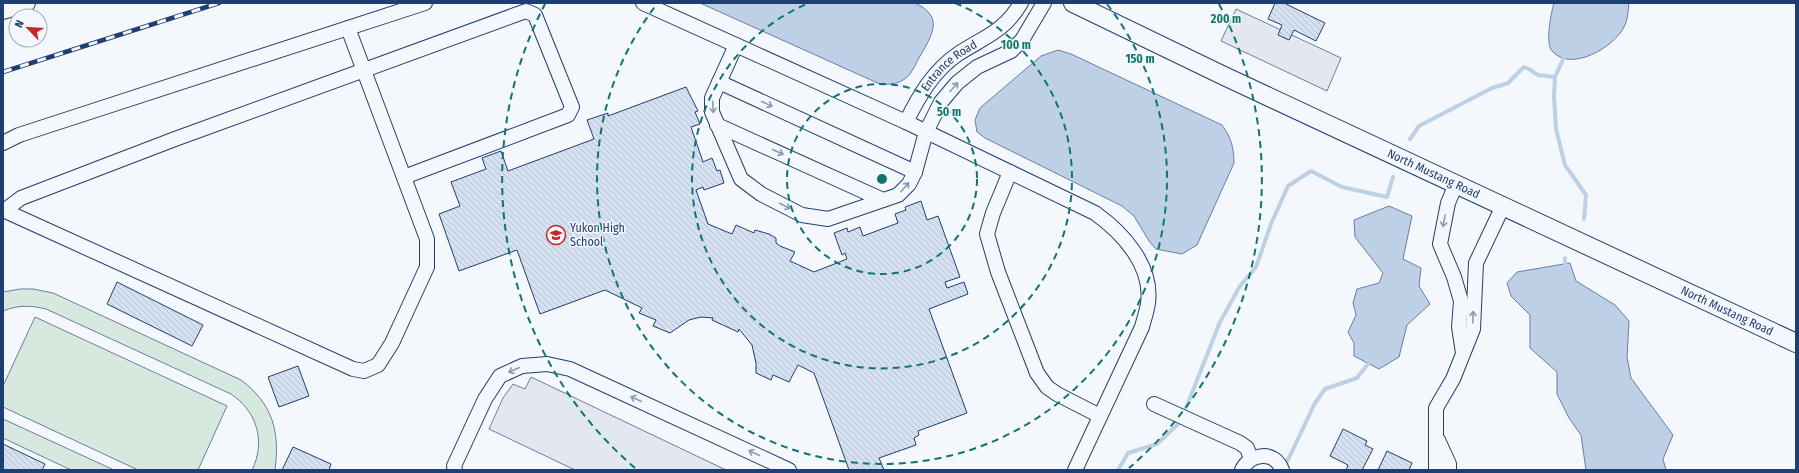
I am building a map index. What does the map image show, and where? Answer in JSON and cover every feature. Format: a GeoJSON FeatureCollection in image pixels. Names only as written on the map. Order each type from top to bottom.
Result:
{"type":"FeatureCollection","features":[{"type":"Feature","properties":{"kind":"main road"},"geometry":{"type":"LineString","coordinates":[[3,10],[26,3]]}},
{"type":"Feature","properties":{"kind":"main road","name":"North Mustang Road"},"geometry":{"type":"LineString","coordinates":[[1073,3],[1222,75],[1796,343]]}},
{"type":"Feature","properties":{"kind":"street"},"geometry":{"type":"LineString","coordinates":[[3,143],[19,135],[425,3]]}},
{"type":"Feature","properties":{"kind":"street"},"geometry":{"type":"LineString","coordinates":[[643,3],[906,122],[1010,172],[1095,214],[1111,225],[1126,239],[1146,274],[1148,302],[1142,327],[1076,470]]}},
{"type":"Feature","properties":{"kind":"street","name":"Entrance Road"},"geometry":{"type":"LineString","coordinates":[[906,122],[920,93],[935,74],[957,55],[1000,30],[1015,14],[1021,3]]}},
{"type":"Feature","properties":{"kind":"street","name":"Entrance Road"},"geometry":{"type":"LineString","coordinates":[[736,45],[712,98],[712,112],[741,179],[761,194],[802,215],[828,219],[898,194],[909,184],[915,172],[926,132],[941,102],[957,84],[977,67],[1011,51],[1022,40],[1044,3]]}},
{"type":"Feature","properties":{"kind":"street"},"geometry":{"type":"LineString","coordinates":[[348,28],[364,70],[404,176],[427,239],[427,268],[392,343],[378,365],[364,371],[346,366],[3,211],[21,198],[364,70],[526,11],[535,15],[572,107],[568,115],[404,176]]}},
{"type":"Feature","properties":{"kind":"street"},"geometry":{"type":"LineString","coordinates":[[719,82],[915,172]]}},
{"type":"Feature","properties":{"kind":"street"},"geometry":{"type":"LineString","coordinates":[[717,125],[883,200]]}},
{"type":"Feature","properties":{"kind":"street"},"geometry":{"type":"LineString","coordinates":[[1010,172],[993,213],[987,234],[998,272],[1037,373],[1047,387],[1057,394],[1100,416]]}},
{"type":"Feature","properties":{"kind":"street"},"geometry":{"type":"LineString","coordinates":[[1456,184],[1448,203],[1440,244],[1457,287],[1461,302],[1460,327],[1463,355]]}},
{"type":"Feature","properties":{"kind":"street"},"geometry":{"type":"LineString","coordinates":[[1436,470],[1436,408],[1453,378],[1473,329],[1476,263],[1503,206]]}},
{"type":"Feature","properties":{"kind":"street"},"geometry":{"type":"LineString","coordinates":[[1457,287],[1474,287]]}},
{"type":"Feature","properties":{"kind":"street"},"geometry":{"type":"LineString","coordinates":[[455,470],[454,466],[485,399],[500,376],[522,366],[547,364],[570,369],[789,470]]}},
{"type":"Feature","properties":{"kind":"street"},"geometry":{"type":"LineString","coordinates":[[1154,404],[1240,443],[1247,448],[1246,465]]}},
{"type":"Feature","properties":{"kind":"street"},"geometry":{"type":"LineString","coordinates":[[1436,436],[1449,464],[1449,470]]}},
{"type":"Feature","properties":{"kind":"street"},"geometry":{"type":"LineString","coordinates":[[1246,465],[1262,456],[1268,457],[1277,462],[1282,470]]}},
{"type":"Feature","properties":{"kind":"shaded area"},"geometry":{"type":"Polygon","coordinates":[[[1236,9],[1341,58],[1327,91],[1221,41],[1236,9]]]}},
{"type":"Feature","properties":{"kind":"shaded area"},"geometry":{"type":"Polygon","coordinates":[[[20,289],[33,289],[53,293],[241,380],[261,399],[272,420],[276,443],[275,470],[252,470],[258,449],[256,428],[253,418],[247,409],[231,394],[46,309],[24,306],[3,311],[3,292],[20,289]]]}},
{"type":"Feature","properties":{"kind":"shaded area"},"geometry":{"type":"Polygon","coordinates":[[[35,317],[227,406],[198,470],[138,470],[3,407],[3,386],[35,317]]]}},
{"type":"Feature","properties":{"kind":"shaded area"},"geometry":{"type":"Polygon","coordinates":[[[531,377],[726,470],[575,470],[489,429],[503,398],[513,384],[525,389],[531,377]]]}},
{"type":"Feature","properties":{"kind":"shaded area"},"geometry":{"type":"Polygon","coordinates":[[[3,419],[114,470],[71,470],[3,438],[3,419]]]}},
{"type":"Feature","properties":{"kind":"water"},"geometry":{"type":"Polygon","coordinates":[[[700,3],[915,3],[924,8],[930,14],[933,20],[933,27],[928,42],[908,76],[893,84],[882,85],[700,3]]]}},
{"type":"Feature","properties":{"kind":"water"},"geometry":{"type":"Polygon","coordinates":[[[1554,3],[1629,3],[1628,15],[1624,27],[1619,35],[1602,49],[1591,55],[1570,59],[1560,57],[1552,51],[1550,47],[1549,28],[1554,3]]]}},
{"type":"Feature","properties":{"kind":"water"},"geometry":{"type":"Polygon","coordinates":[[[1058,50],[1071,54],[1222,125],[1228,134],[1231,143],[1234,163],[1197,245],[1182,254],[1156,249],[1149,241],[1134,216],[1122,206],[985,138],[977,132],[975,120],[980,108],[1041,56],[1058,50]]]}},
{"type":"Feature","properties":{"kind":"water"},"geometry":{"type":"Polygon","coordinates":[[[1389,206],[1412,216],[1403,259],[1421,268],[1419,286],[1430,304],[1407,325],[1399,357],[1379,369],[1354,356],[1354,343],[1348,332],[1356,315],[1353,303],[1357,289],[1379,283],[1383,273],[1355,237],[1354,220],[1389,206]]]}},
{"type":"Feature","properties":{"kind":"water"},"geometry":{"type":"Polygon","coordinates":[[[1570,263],[1576,281],[1615,305],[1629,321],[1627,357],[1631,378],[1673,435],[1663,459],[1666,470],[1586,470],[1581,435],[1569,418],[1557,394],[1557,372],[1530,348],[1530,315],[1511,296],[1507,283],[1517,272],[1570,263]]]}},
{"type":"Feature","properties":{"kind":"building"},"geometry":{"type":"Polygon","coordinates":[[[1275,3],[1284,3],[1325,23],[1316,41],[1294,30],[1289,40],[1278,35],[1282,25],[1268,19],[1275,3]]]}},
{"type":"Feature","properties":{"kind":"building"},"geometry":{"type":"Polygon","coordinates":[[[686,87],[698,111],[695,112],[700,124],[691,127],[703,162],[712,158],[717,171],[720,170],[724,183],[704,190],[703,187],[696,190],[708,224],[732,234],[736,225],[754,233],[755,230],[769,234],[776,238],[776,243],[780,246],[795,252],[790,261],[814,272],[847,259],[845,253],[842,255],[834,233],[847,228],[848,232],[860,227],[863,236],[898,223],[895,214],[906,210],[905,207],[921,201],[927,220],[938,216],[960,277],[945,282],[947,288],[964,282],[968,294],[929,309],[967,413],[918,431],[919,435],[914,438],[916,445],[879,458],[884,470],[849,470],[814,373],[798,365],[789,382],[773,375],[771,380],[756,373],[756,363],[752,345],[739,329],[738,332],[712,320],[713,318],[701,317],[689,320],[670,333],[653,326],[656,320],[639,313],[642,308],[605,290],[540,314],[517,250],[459,271],[439,214],[460,206],[451,182],[486,169],[482,158],[501,151],[508,171],[594,139],[587,120],[608,113],[608,116],[686,87]]]}},
{"type":"Feature","properties":{"kind":"building"},"geometry":{"type":"Polygon","coordinates":[[[117,282],[203,325],[192,346],[107,304],[117,282]]]}},
{"type":"Feature","properties":{"kind":"building"},"geometry":{"type":"Polygon","coordinates":[[[298,366],[309,396],[279,407],[268,377],[298,366]]]}},
{"type":"Feature","properties":{"kind":"building"},"geometry":{"type":"Polygon","coordinates":[[[1343,429],[1367,441],[1365,445],[1373,449],[1362,470],[1346,470],[1348,465],[1330,456],[1343,429]]]}},
{"type":"Feature","properties":{"kind":"building"},"geometry":{"type":"Polygon","coordinates":[[[3,444],[45,464],[42,470],[3,470],[3,444]]]}},
{"type":"Feature","properties":{"kind":"building"},"geometry":{"type":"Polygon","coordinates":[[[293,447],[331,464],[329,470],[282,470],[293,447]]]}},
{"type":"Feature","properties":{"kind":"building"},"geometry":{"type":"Polygon","coordinates":[[[1387,451],[1412,463],[1409,470],[1378,470],[1387,451]]]}},
{"type":"Feature","properties":{"kind":"waterway"},"geometry":{"type":"LineString","coordinates":[[1565,55],[1555,77],[1554,96],[1556,129],[1565,165],[1586,195],[1584,219]]}},
{"type":"Feature","properties":{"kind":"waterway"},"geometry":{"type":"LineString","coordinates":[[1410,139],[1419,126],[1492,88],[1508,83],[1524,67],[1538,75],[1555,77]]}},
{"type":"Feature","properties":{"kind":"waterway"},"geometry":{"type":"LineString","coordinates":[[1186,408],[1220,322],[1240,286],[1256,267],[1271,224],[1288,186],[1311,171],[1342,187],[1387,197],[1393,177]]}},
{"type":"Feature","properties":{"kind":"waterway"},"geometry":{"type":"LineString","coordinates":[[1565,258],[1565,269]]}},
{"type":"Feature","properties":{"kind":"waterway"},"geometry":{"type":"LineString","coordinates":[[1287,462],[1315,403],[1325,389],[1357,378],[1368,364]]}},
{"type":"Feature","properties":{"kind":"waterway"},"geometry":{"type":"LineString","coordinates":[[1118,470],[1128,453],[1157,444],[1178,424]]}},
{"type":"Feature","properties":{"kind":"railway"},"geometry":{"type":"LineString","coordinates":[[3,72],[219,3]]}},
{"type":"Feature","properties":{"kind":"place","name":"Yukon High School"},"geometry":{"type":"Point","coordinates":[556,235]}}]}
